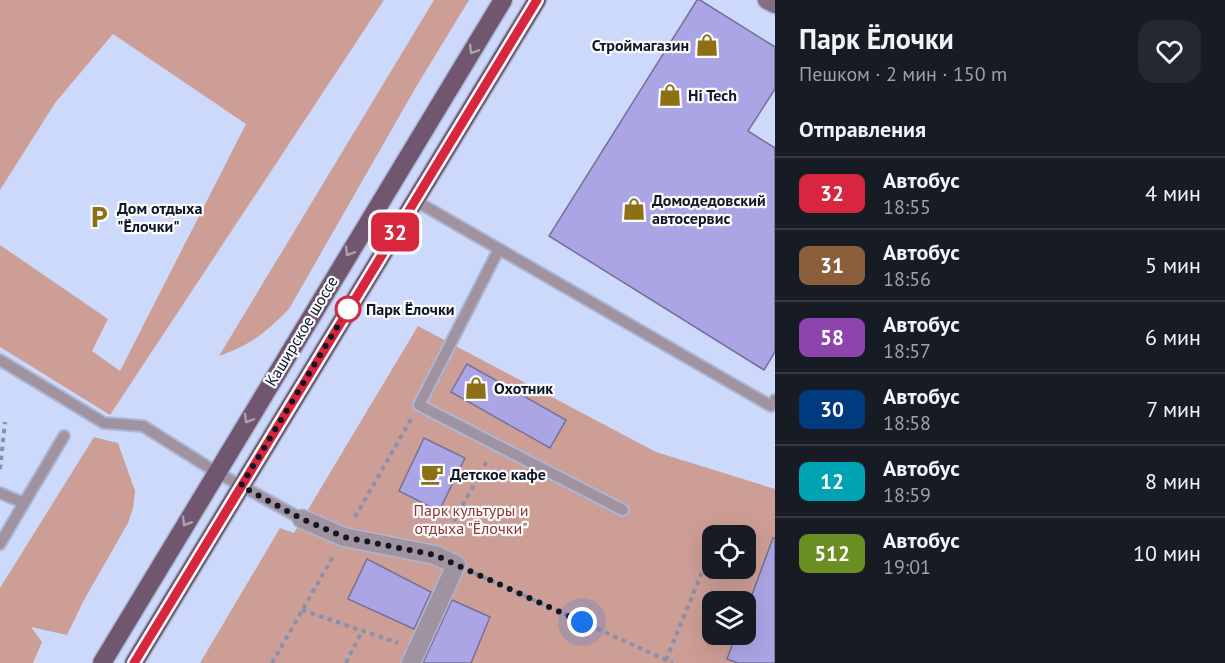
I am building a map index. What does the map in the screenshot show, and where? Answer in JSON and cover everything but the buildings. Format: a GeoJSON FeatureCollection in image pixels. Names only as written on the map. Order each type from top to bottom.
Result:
{"type":"FeatureCollection","features":[{"type":"Feature","properties":{"kind":"main road","name":"Каширское шоссе"},"geometry":{"type":"LineString","coordinates":[[102,663],[503,0]]}},
{"type":"Feature","properties":{"kind":"main road","name":"Каширское шоссе"},"geometry":{"type":"LineString","coordinates":[[134,663],[537,0]]}},
{"type":"Feature","properties":{"kind":"street"},"geometry":{"type":"LineString","coordinates":[[767,0],[775,4]]}},
{"type":"Feature","properties":{"kind":"street"},"geometry":{"type":"LineString","coordinates":[[302,519],[344,537],[435,555],[456,565],[414,656]]}},
{"type":"Feature","properties":{"kind":"lane"},"geometry":{"type":"LineString","coordinates":[[414,200],[771,406],[775,400]]}},
{"type":"Feature","properties":{"kind":"lane"},"geometry":{"type":"LineString","coordinates":[[500,249],[419,405],[623,510]]}},
{"type":"Feature","properties":{"kind":"lane"},"geometry":{"type":"LineString","coordinates":[[0,360],[104,423],[143,426],[216,472],[302,519]]}},
{"type":"Feature","properties":{"kind":"lane"},"geometry":{"type":"LineString","coordinates":[[0,544],[63,436]]}},
{"type":"Feature","properties":{"kind":"lane"},"geometry":{"type":"LineString","coordinates":[[0,493],[24,503]]}},
{"type":"Feature","properties":{"kind":"path"},"geometry":{"type":"LineString","coordinates":[[272,663],[419,405]]}},
{"type":"Feature","properties":{"kind":"path"},"geometry":{"type":"LineString","coordinates":[[0,469],[5,422]]}},
{"type":"Feature","properties":{"kind":"path"},"geometry":{"type":"LineString","coordinates":[[435,555],[495,446]]}},
{"type":"Feature","properties":{"kind":"path"},"geometry":{"type":"LineString","coordinates":[[456,565],[673,663]]}},
{"type":"Feature","properties":{"kind":"path"},"geometry":{"type":"LineString","coordinates":[[666,660],[702,572]]}},
{"type":"Feature","properties":{"kind":"path"},"geometry":{"type":"LineString","coordinates":[[302,610],[362,631],[414,656]]}},
{"type":"Feature","properties":{"kind":"path"},"geometry":{"type":"LineString","coordinates":[[346,663],[362,631]]}},
{"type":"Feature","properties":{"kind":"green space"},"geometry":{"type":"Polygon","coordinates":[[[0,0],[384,0],[110,415],[0,347],[0,245],[108,319],[92,351],[120,371],[246,124],[113,34],[55,103],[0,190],[0,0]]]}},
{"type":"Feature","properties":{"kind":"green space"},"geometry":{"type":"Polygon","coordinates":[[[434,0],[469,0],[416,87],[289,309],[257,337],[219,356],[434,0]]]}},
{"type":"Feature","properties":{"kind":"green space","name":"Парк культуры и отдыха \"Ёлочки\""},"geometry":{"type":"Polygon","coordinates":[[[418,326],[656,452],[775,489],[775,663],[200,663],[280,528],[294,533],[418,326]]]}},
{"type":"Feature","properties":{"kind":"green space"},"geometry":{"type":"Polygon","coordinates":[[[94,437],[118,443],[135,491],[128,523],[84,600],[67,635],[31,627],[42,642],[33,663],[0,663],[0,588],[94,437]]]}},
{"type":"Feature","properties":{"kind":"bus line","name":"32"},"geometry":{"type":"LineString","coordinates":[[134,663],[537,0]]}},
{"type":"Feature","properties":{"kind":"place","name":"Строймагазин"},"geometry":{"type":"Point","coordinates":[707,45]}},
{"type":"Feature","properties":{"kind":"place","name":"Hi Tech"},"geometry":{"type":"Point","coordinates":[670,95]}},
{"type":"Feature","properties":{"kind":"place","name":"Домодедовский автосервис"},"geometry":{"type":"Point","coordinates":[634,209]}},
{"type":"Feature","properties":{"kind":"place","name":"Дом отдыха \"Ёлочки\""},"geometry":{"type":"Point","coordinates":[99,217]}},
{"type":"Feature","properties":{"kind":"place","name":"Парк Ёлочки"},"geometry":{"type":"Point","coordinates":[348,309]}},
{"type":"Feature","properties":{"kind":"place","name":"Охотник"},"geometry":{"type":"Point","coordinates":[476,388]}},
{"type":"Feature","properties":{"kind":"place","name":"Детское кафе"},"geometry":{"type":"Point","coordinates":[432,474]}},
{"type":"Feature","properties":{"kind":"route"},"geometry":{"type":"LineString","coordinates":[[348,309],[241,486],[302,519],[344,537],[435,555],[582,622]]}}]}
